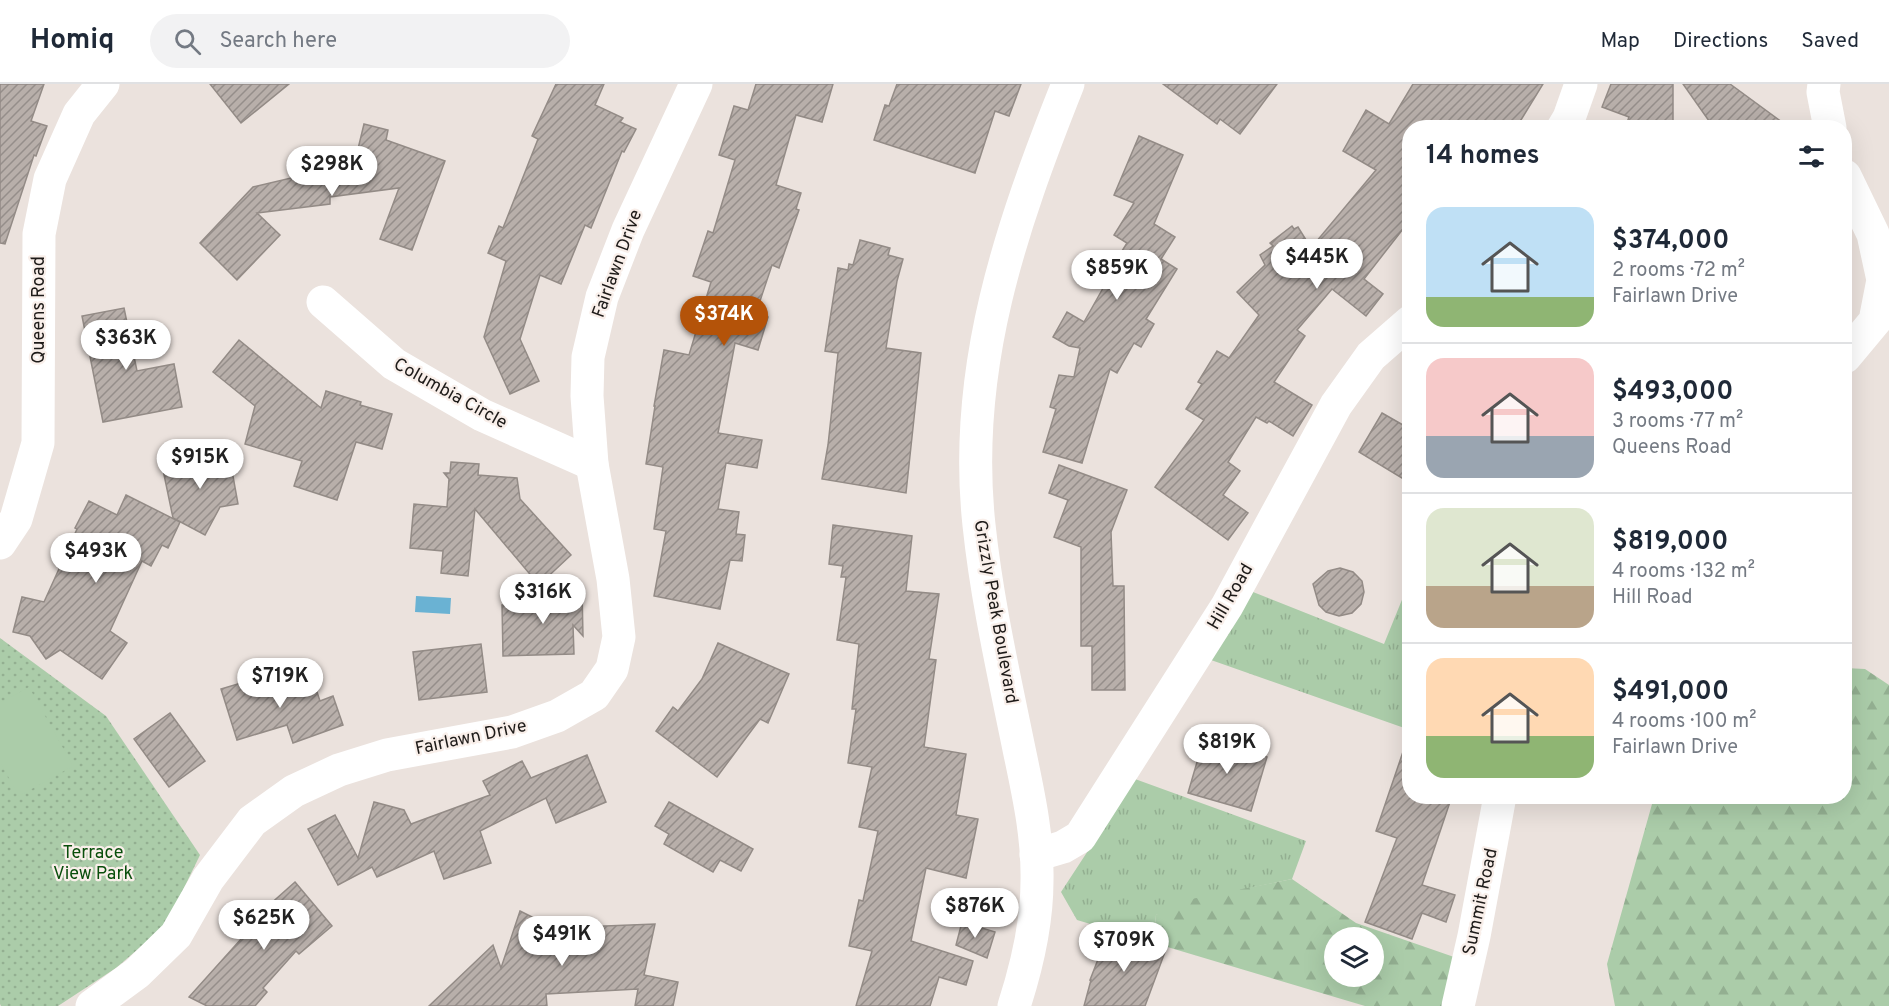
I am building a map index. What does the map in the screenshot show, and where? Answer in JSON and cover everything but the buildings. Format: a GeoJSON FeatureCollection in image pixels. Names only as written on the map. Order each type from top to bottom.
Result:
{"type":"FeatureCollection","features":[{"type":"Feature","properties":{"kind":"street","name":"Queens Road"},"geometry":{"type":"LineString","coordinates":[[0,543],[15,519],[38,443],[39,234],[50,179],[79,114],[103,84]]}},
{"type":"Feature","properties":{"kind":"street","name":"Fairlawn Drive"},"geometry":{"type":"LineString","coordinates":[[92,1006],[137,973],[176,935],[208,879],[252,821],[294,791],[339,770],[387,755],[512,732],[556,716],[594,695],[612,669],[619,637],[613,579],[592,464],[587,396],[588,357],[602,297],[628,230],[696,84]]}},
{"type":"Feature","properties":{"kind":"street","name":"Grizzly Peak Boulevard"},"geometry":{"type":"LineString","coordinates":[[1014,1006],[1032,935],[1037,880],[1036,855],[1031,811],[987,586],[978,523],[975,459],[978,394],[988,326],[1009,244],[1068,84]]}},
{"type":"Feature","properties":{"kind":"street"},"geometry":{"type":"LineString","coordinates":[[1568,120],[1581,84]]}},
{"type":"Feature","properties":{"kind":"street"},"geometry":{"type":"LineString","coordinates":[[1824,84],[1823,92],[1828,120]]}},
{"type":"Feature","properties":{"kind":"street"},"geometry":{"type":"LineString","coordinates":[[1852,190],[1873,234],[1883,280],[1875,321],[1852,349]]}},
{"type":"Feature","properties":{"kind":"street","name":"Columbia Circle"},"geometry":{"type":"LineString","coordinates":[[323,302],[393,364],[482,415],[592,464]]}},
{"type":"Feature","properties":{"kind":"street","name":"Hill Road"},"geometry":{"type":"LineString","coordinates":[[1036,855],[1063,847],[1080,837],[1227,606],[1336,405],[1371,356],[1402,329]]}},
{"type":"Feature","properties":{"kind":"street","name":"Summit Road"},"geometry":{"type":"LineString","coordinates":[[1458,1006],[1474,936],[1499,804]]}},
{"type":"Feature","properties":{"kind":"green space"},"geometry":{"type":"Polygon","coordinates":[[[1253,592],[1384,644],[1402,600],[1402,727],[1211,660],[1253,592]]]}},
{"type":"Feature","properties":{"kind":"green space","name":"Terrace View Park"},"geometry":{"type":"Polygon","coordinates":[[[0,638],[106,716],[200,855],[166,925],[116,968],[58,1006],[1,1006],[0,1004],[0,638]]]}},
{"type":"Feature","properties":{"kind":"green space"},"geometry":{"type":"Polygon","coordinates":[[[1852,668],[1865,669],[1889,685],[1889,1006],[1615,1006],[1607,964],[1652,804],[1852,804],[1852,668]]]}},
{"type":"Feature","properties":{"kind":"green space"},"geometry":{"type":"Polygon","coordinates":[[[29,687],[73,766],[19,796],[0,762],[0,703],[29,687]]]}},
{"type":"Feature","properties":{"kind":"green space"},"geometry":{"type":"Polygon","coordinates":[[[1135,779],[1306,841],[1292,879],[1254,887],[1156,915],[1154,943],[1077,920],[1061,892],[1135,779]]]}},
{"type":"Feature","properties":{"kind":"green space"},"geometry":{"type":"Polygon","coordinates":[[[1292,879],[1356,923],[1368,927],[1324,927],[1324,987],[1384,987],[1384,933],[1454,957],[1443,1006],[1365,1006],[1154,943],[1156,915],[1177,902],[1292,879]]]}},
{"type":"Feature","properties":{"kind":"water"},"geometry":{"type":"Polygon","coordinates":[[[416,596],[451,598],[450,614],[415,612],[416,596]]]}}]}
